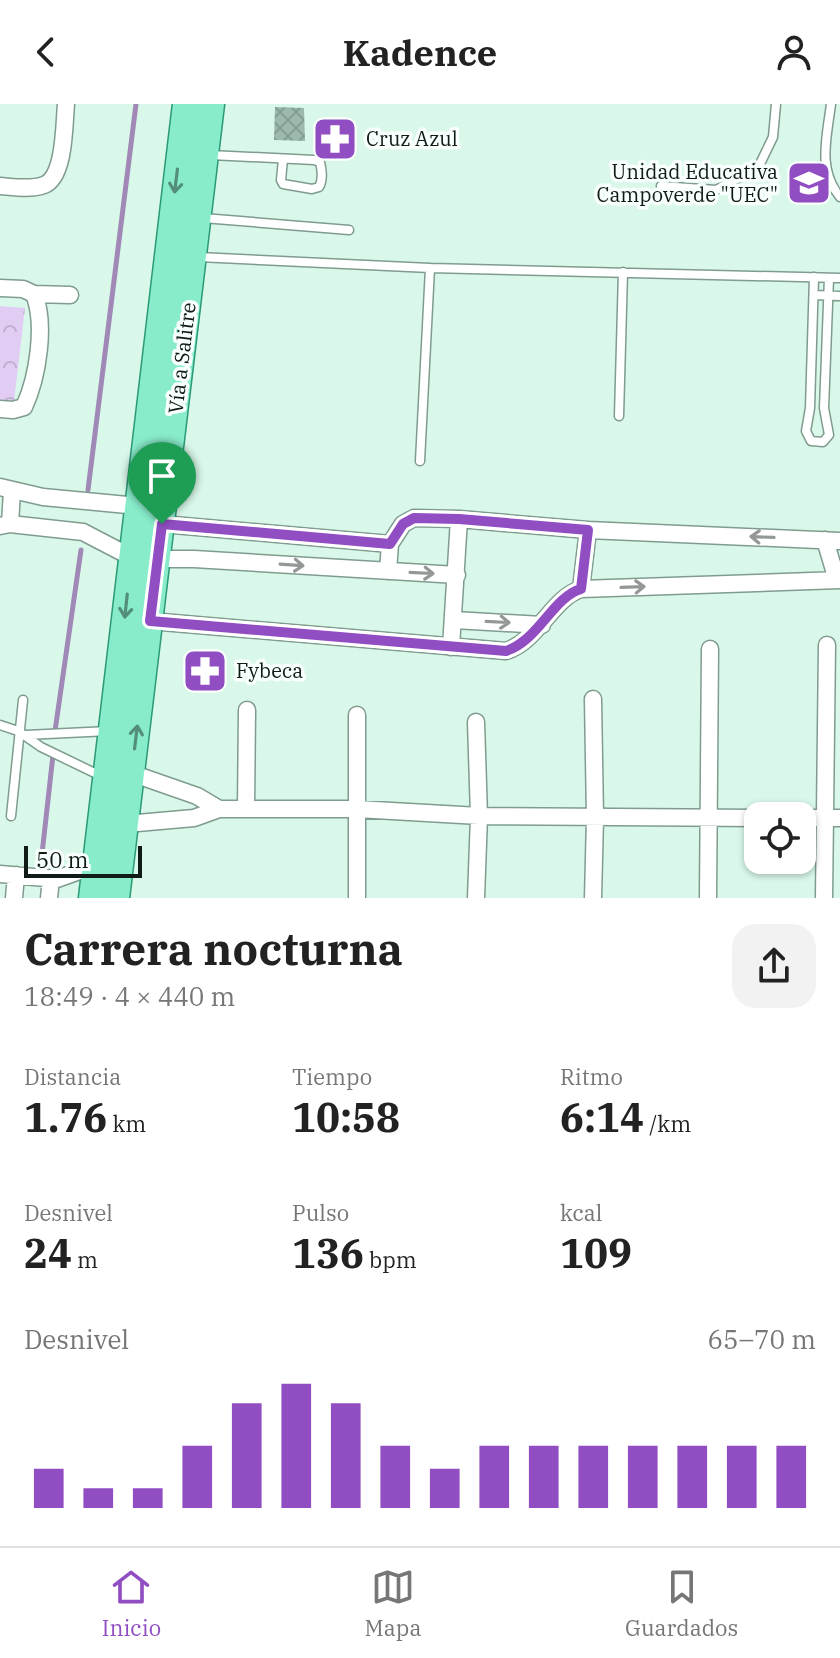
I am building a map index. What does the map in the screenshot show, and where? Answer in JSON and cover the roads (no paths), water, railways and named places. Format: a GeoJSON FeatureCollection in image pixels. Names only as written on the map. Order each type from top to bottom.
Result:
{"type":"FeatureCollection","features":[{"type":"Feature","properties":{"kind":"main road","name":"Vía a Salitre"},"geometry":{"type":"LineString","coordinates":[[116,898],[126,824],[112,731],[186,104]]}},
{"type":"Feature","properties":{"kind":"main road","name":"Vía a Salitre"},"geometry":{"type":"LineString","coordinates":[[92,898],[96,865],[119,775],[150,621],[211,104]]}},
{"type":"Feature","properties":{"kind":"street"},"geometry":{"type":"LineString","coordinates":[[0,186],[40,187],[55,176],[60,163],[66,104]]}},
{"type":"Feature","properties":{"kind":"street"},"geometry":{"type":"LineString","coordinates":[[0,288],[23,289],[34,294],[70,295]]}},
{"type":"Feature","properties":{"kind":"street"},"geometry":{"type":"LineString","coordinates":[[0,409],[24,407],[30,395],[40,334],[40,309],[34,294]]}},
{"type":"Feature","properties":{"kind":"street"},"geometry":{"type":"LineString","coordinates":[[131,557],[83,532],[5,525],[6,489],[59,499],[138,506]]}},
{"type":"Feature","properties":{"kind":"street"},"geometry":{"type":"LineString","coordinates":[[57,528],[59,499]]}},
{"type":"Feature","properties":{"kind":"street"},"geometry":{"type":"LineString","coordinates":[[83,532],[87,501]]}},
{"type":"Feature","properties":{"kind":"street"},"geometry":{"type":"LineString","coordinates":[[150,621],[506,651],[516,647],[542,625],[568,596],[581,589],[839,580],[832,541],[588,530],[414,518],[403,524],[390,544],[388,571]]}},
{"type":"Feature","properties":{"kind":"street"},"geometry":{"type":"LineString","coordinates":[[451,647],[459,519]]}},
{"type":"Feature","properties":{"kind":"street"},"geometry":{"type":"LineString","coordinates":[[162,524],[390,544]]}},
{"type":"Feature","properties":{"kind":"street"},"geometry":{"type":"LineString","coordinates":[[581,589],[588,530]]}},
{"type":"Feature","properties":{"kind":"street"},"geometry":{"type":"LineString","coordinates":[[259,563],[261,533]]}},
{"type":"Feature","properties":{"kind":"street"},"geometry":{"type":"LineString","coordinates":[[323,567],[324,538]]}},
{"type":"Feature","properties":{"kind":"street"},"geometry":{"type":"LineString","coordinates":[[158,559],[457,575]]}},
{"type":"Feature","properties":{"kind":"street"},"geometry":{"type":"LineString","coordinates":[[454,620],[542,625]]}},
{"type":"Feature","properties":{"kind":"street"},"geometry":{"type":"LineString","coordinates":[[824,898],[833,818],[827,645]]}},
{"type":"Feature","properties":{"kind":"street"},"geometry":{"type":"LineString","coordinates":[[708,898],[710,649]]}},
{"type":"Feature","properties":{"kind":"street"},"geometry":{"type":"LineString","coordinates":[[593,699],[593,898]]}},
{"type":"Feature","properties":{"kind":"street"},"geometry":{"type":"LineString","coordinates":[[246,809],[247,710]]}},
{"type":"Feature","properties":{"kind":"street"},"geometry":{"type":"LineString","coordinates":[[357,715],[357,898]]}},
{"type":"Feature","properties":{"kind":"street"},"geometry":{"type":"LineString","coordinates":[[476,722],[479,816],[476,898]]}},
{"type":"Feature","properties":{"kind":"street"},"geometry":{"type":"LineString","coordinates":[[119,775],[197,796],[219,809]]}},
{"type":"Feature","properties":{"kind":"street"},"geometry":{"type":"LineString","coordinates":[[126,824],[194,818],[219,809],[357,809],[595,818],[744,818]]}},
{"type":"Feature","properties":{"kind":"street"},"geometry":{"type":"LineString","coordinates":[[14,898],[8,875],[57,879],[96,865]]}},
{"type":"Feature","properties":{"kind":"street"},"geometry":{"type":"LineString","coordinates":[[49,898],[51,878]]}},
{"type":"Feature","properties":{"kind":"lane"},"geometry":{"type":"LineString","coordinates":[[661,186],[716,190],[758,168],[773,137],[776,104]]}},
{"type":"Feature","properties":{"kind":"lane"},"geometry":{"type":"LineString","coordinates":[[831,104],[824,161],[840,197]]}},
{"type":"Feature","properties":{"kind":"lane"},"geometry":{"type":"LineString","coordinates":[[205,155],[283,159],[320,162],[322,182],[319,187],[312,189],[283,184],[283,159]]}},
{"type":"Feature","properties":{"kind":"lane"},"geometry":{"type":"LineString","coordinates":[[198,218],[349,230]]}},
{"type":"Feature","properties":{"kind":"lane"},"geometry":{"type":"LineString","coordinates":[[194,256],[430,268],[840,278]]}},
{"type":"Feature","properties":{"kind":"lane"},"geometry":{"type":"LineString","coordinates":[[420,461],[430,268]]}},
{"type":"Feature","properties":{"kind":"lane"},"geometry":{"type":"LineString","coordinates":[[619,416],[623,272]]}},
{"type":"Feature","properties":{"kind":"lane"},"geometry":{"type":"LineString","coordinates":[[814,277],[810,408],[806,431],[811,441],[817,443],[823,442],[829,435],[824,408],[829,278]]}},
{"type":"Feature","properties":{"kind":"lane"},"geometry":{"type":"LineString","coordinates":[[814,295],[840,296]]}},
{"type":"Feature","properties":{"kind":"lane"},"geometry":{"type":"LineString","coordinates":[[11,816],[22,733],[23,700]]}},
{"type":"Feature","properties":{"kind":"lane"},"geometry":{"type":"LineString","coordinates":[[0,725],[22,733],[41,747],[119,775]]}},
{"type":"Feature","properties":{"kind":"lane"},"geometry":{"type":"LineString","coordinates":[[22,733],[112,731]]}},
{"type":"Feature","properties":{"kind":"waterway"},"geometry":{"type":"LineString","coordinates":[[88,490],[136,104]]}},
{"type":"Feature","properties":{"kind":"waterway"},"geometry":{"type":"LineString","coordinates":[[55,731],[81,550]]}},
{"type":"Feature","properties":{"kind":"waterway"},"geometry":{"type":"LineString","coordinates":[[40,872],[53,755]]}},
{"type":"Feature","properties":{"kind":"place","name":"Cruz Azul"},"geometry":{"type":"Point","coordinates":[335,139]}},
{"type":"Feature","properties":{"kind":"place","name":"Unidad Educativa Campoverde \"UEC\""},"geometry":{"type":"Point","coordinates":[809,183]}},
{"type":"Feature","properties":{"kind":"place","name":"Fybeca"},"geometry":{"type":"Point","coordinates":[205,671]}}]}
